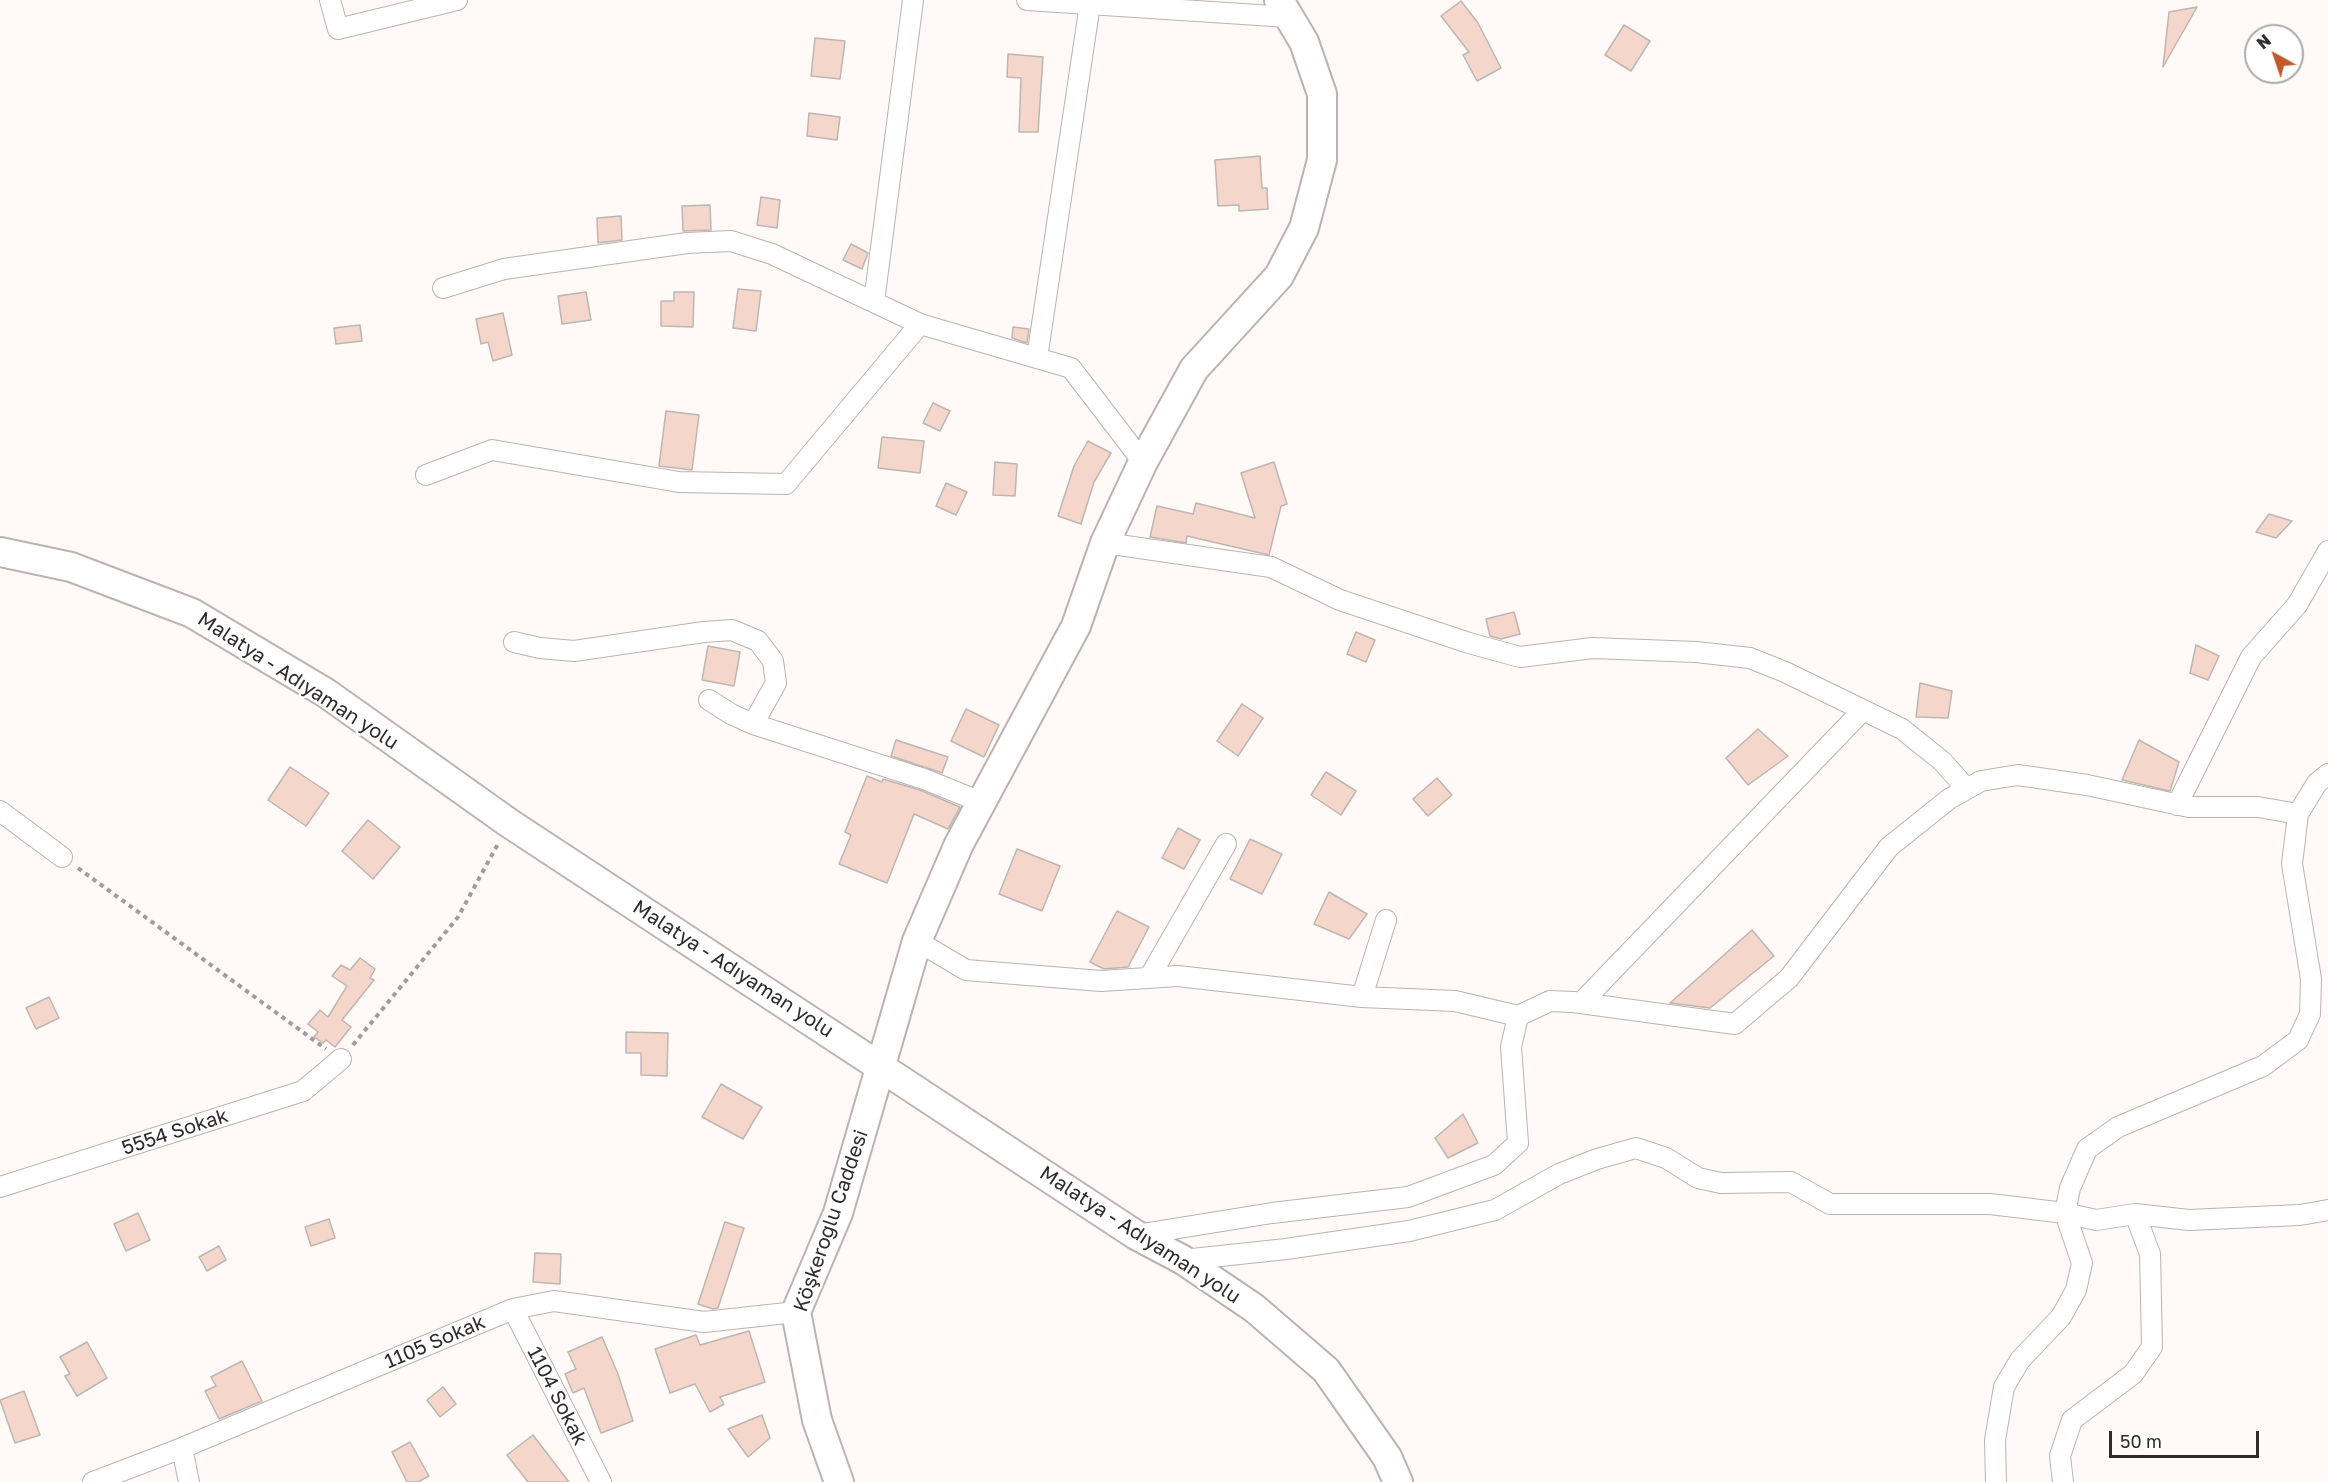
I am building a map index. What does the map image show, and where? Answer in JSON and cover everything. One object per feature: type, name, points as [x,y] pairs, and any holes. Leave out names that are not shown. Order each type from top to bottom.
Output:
[{"type":"main road","name":"Köşkeroğlu Caddesi","points":[[839,1482],[817,1420],[796,1312],[838,1213],[917,941],[959,844],[1076,626],[1105,543],[1143,462],[1194,369],[1278,276],[1304,228],[1322,160],[1322,94],[1304,42],[1284,9]]},
{"type":"main road","name":"Malatya - Adıyaman yolu","points":[[0,552],[71,567],[192,613],[326,693],[510,823],[1136,1235],[1183,1260],[1254,1308],[1326,1370],[1388,1457],[1398,1482]]},
{"type":"street","points":[[330,0],[338,28],[457,0]]},
{"type":"street","points":[[874,302],[913,0]]},
{"type":"street","points":[[1027,0],[1284,9]]},
{"type":"street","points":[[1037,358],[1090,4]]},
{"type":"street","points":[[443,288],[504,269],[687,243],[731,241],[772,254],[920,324],[1071,368],[1143,462]]},
{"type":"street","points":[[426,475],[492,450],[679,482],[786,484],[920,324]]},
{"type":"street","points":[[1105,543],[1271,567],[1340,600],[1469,643],[1520,657],[1593,648],[1696,652],[1750,658],[1785,672],[1902,729],[1942,761],[1967,789]]},
{"type":"street","points":[[2178,805],[2251,657],[2297,605],[2328,551]]},
{"type":"street","points":[[514,642],[540,648],[574,651],[732,630],[758,641],[773,661],[777,683],[753,724]]},
{"type":"street","points":[[709,700],[753,724],[924,779],[981,802]]},
{"type":"street","points":[[1581,1003],[1863,710]]},
{"type":"street","points":[[1996,1482],[1995,1440],[2004,1387],[2020,1360],[2061,1317],[2076,1290],[2082,1263],[2065,1213],[2070,1188],[2087,1149],[2118,1127],[2263,1066],[2298,1040],[2310,1014],[2311,979],[2292,864],[2298,814],[2317,783],[2328,774]]},
{"type":"street","points":[[917,941],[966,970],[1101,981],[1178,976],[1362,997],[1455,1001],[1518,1016],[1550,1000],[1735,1024],[1789,978],[1889,847],[1949,799],[1981,781],[2018,775],[2087,785],[2189,807],[2258,807],[2298,814]]},
{"type":"street","points":[[0,811],[62,857]]},
{"type":"street","points":[[1149,978],[1226,844]]},
{"type":"street","points":[[1362,997],[1386,920]]},
{"type":"street","points":[[1136,1235],[1272,1213],[1408,1197],[1494,1165],[1518,1143],[1511,1047],[1518,1016]]},
{"type":"street","name":"5554 Sokak","points":[[0,1187],[303,1091],[341,1059]]},
{"type":"street","points":[[1183,1260],[1286,1249],[1409,1231],[1495,1210],[1559,1174],[1597,1159],[1636,1148],[1666,1158],[1698,1178],[1722,1183],[1791,1182],[1830,1204],[1990,1204],[2065,1213],[2096,1220],[2135,1214],[2189,1220],[2300,1215],[2328,1210]]},
{"type":"street","points":[[2063,1482],[2060,1456],[2072,1420],[2133,1374],[2152,1347],[2150,1254],[2135,1214]]},
{"type":"street","name":"1105 Sokak","points":[[93,1482],[182,1448],[513,1309],[554,1301],[704,1322],[796,1312]]},
{"type":"street","name":"1104 Sokak","points":[[513,1309],[601,1482]]},
{"type":"street","points":[[182,1448],[189,1482]]},
{"type":"path","points":[[62,857],[341,1059],[458,917],[510,823]]},
{"type":"building","points":[[1461,1],[1478,23],[1501,68],[1477,81],[1463,55],[1469,52],[1441,16]]},
{"type":"building","points":[[2197,7],[2163,67],[2169,12]]},
{"type":"building","points":[[1624,25],[1650,41],[1631,71],[1605,55]]},
{"type":"building","points":[[815,38],[845,41],[840,79],[811,76]]},
{"type":"building","points":[[1008,54],[1043,57],[1038,132],[1019,132],[1021,78],[1007,77]]},
{"type":"building","points":[[809,113],[840,117],[837,140],[807,136]]},
{"type":"building","points":[[1260,156],[1262,188],[1267,188],[1268,209],[1239,211],[1239,205],[1218,206],[1215,160]]},
{"type":"building","points":[[761,197],[780,200],[777,228],[757,225]]},
{"type":"building","points":[[710,205],[711,230],[683,231],[682,206]]},
{"type":"building","points":[[621,216],[622,240],[598,243],[597,218]]},
{"type":"building","points":[[851,244],[868,253],[862,269],[843,260]]},
{"type":"building","points":[[738,289],[761,291],[756,331],[733,328]]},
{"type":"building","points":[[586,292],[591,320],[562,324],[558,296]]},
{"type":"building","points":[[674,292],[694,292],[693,327],[661,326],[661,301],[674,301]]},
{"type":"building","points":[[503,313],[512,355],[493,361],[488,342],[481,344],[476,319]]},
{"type":"building","points":[[360,325],[362,341],[336,344],[334,328]]},
{"type":"building","points":[[1013,327],[1029,329],[1027,343],[1012,338]]},
{"type":"building","points":[[933,403],[950,411],[940,431],[923,423]]},
{"type":"building","points":[[666,411],[699,415],[692,470],[659,466]]},
{"type":"building","points":[[882,437],[924,441],[920,473],[878,468]]},
{"type":"building","points":[[1088,441],[1111,453],[1094,482],[1081,524],[1058,516],[1074,466]]},
{"type":"building","points":[[995,462],[1017,464],[1015,496],[993,495]]},
{"type":"building","points":[[1274,462],[1287,504],[1281,506],[1269,555],[1187,536],[1186,543],[1150,537],[1157,506],[1193,514],[1196,503],[1255,518],[1241,473]]},
{"type":"building","points":[[946,483],[967,492],[956,515],[936,506]]},
{"type":"building","points":[[2269,514],[2292,521],[2276,538],[2256,532]]},
{"type":"building","points":[[1514,612],[1520,634],[1501,639],[1490,636],[1486,619]]},
{"type":"building","points":[[1356,632],[1375,640],[1366,662],[1347,654]]},
{"type":"building","points":[[2196,645],[2219,656],[2208,680],[2190,673]]},
{"type":"building","points":[[708,646],[740,652],[734,686],[702,680]]},
{"type":"building","points":[[1920,683],[1952,691],[1948,718],[1916,717]]},
{"type":"building","points":[[1242,704],[1263,718],[1238,756],[1217,741]]},
{"type":"building","points":[[966,709],[999,725],[984,757],[951,741]]},
{"type":"building","points":[[1758,729],[1788,756],[1748,785],[1726,758]]},
{"type":"building","points":[[896,740],[948,757],[942,773],[891,756]]},
{"type":"building","points":[[2139,740],[2179,762],[2170,791],[2122,780]]},
{"type":"building","points":[[290,767],[329,793],[306,826],[268,800]]},
{"type":"building","points":[[1326,772],[1356,791],[1341,815],[1311,795]]},
{"type":"building","points":[[867,776],[882,782],[883,779],[920,790],[960,807],[948,829],[914,814],[887,883],[839,864],[851,835],[845,832]]},
{"type":"building","points":[[1437,778],[1452,795],[1428,816],[1413,799]]},
{"type":"building","points":[[368,820],[400,847],[373,879],[342,851]]},
{"type":"building","points":[[1178,828],[1200,840],[1184,869],[1162,858]]},
{"type":"building","points":[[1250,839],[1282,854],[1262,894],[1230,879]]},
{"type":"building","points":[[1017,849],[1060,866],[1042,911],[999,894]]},
{"type":"building","points":[[1329,892],[1367,914],[1349,939],[1314,924]]},
{"type":"building","points":[[1117,911],[1149,927],[1128,967],[1104,969],[1090,962]]},
{"type":"building","points":[[1752,930],[1774,956],[1710,1008],[1670,1003]]},
{"type":"building","points":[[360,958],[375,969],[370,978],[374,980],[342,1020],[351,1027],[335,1047],[326,1040],[323,1043],[314,1037],[318,1032],[308,1024],[320,1010],[328,1017],[347,986],[332,976],[341,965],[350,970]]},
{"type":"building","points":[[49,997],[59,1018],[36,1029],[26,1008]]},
{"type":"building","points":[[626,1032],[668,1033],[667,1076],[641,1075],[641,1053],[626,1053]]},
{"type":"building","points":[[721,1084],[762,1107],[743,1139],[702,1117]]},
{"type":"building","points":[[1463,1114],[1478,1143],[1448,1158],[1435,1138]]},
{"type":"building","points":[[138,1213],[150,1240],[126,1251],[114,1224]]},
{"type":"building","points":[[329,1219],[335,1238],[311,1246],[305,1227]]},
{"type":"building","points":[[725,1222],[744,1228],[718,1308],[713,1309],[698,1304]]},
{"type":"building","points":[[219,1246],[226,1260],[207,1271],[199,1257]]},
{"type":"building","points":[[535,1253],[561,1254],[560,1284],[533,1282]]},
{"type":"building","points":[[749,1331],[765,1382],[720,1397],[724,1404],[710,1412],[695,1384],[670,1393],[655,1349],[696,1335],[700,1345]]},
{"type":"building","points":[[602,1337],[618,1374],[633,1421],[601,1433],[584,1388],[573,1393],[565,1374],[576,1369],[568,1352]]},
{"type":"building","points":[[87,1342],[107,1378],[77,1396],[65,1376],[70,1374],[60,1357]]},
{"type":"building","points":[[242,1361],[262,1401],[219,1419],[205,1391],[216,1386],[211,1377]]},
{"type":"building","points":[[443,1387],[456,1404],[440,1417],[427,1400]]},
{"type":"building","points":[[24,1391],[40,1435],[15,1443],[0,1400]]},
{"type":"building","points":[[762,1415],[770,1438],[748,1457],[728,1429]]},
{"type":"building","points":[[533,1435],[569,1482],[528,1482],[507,1455]]},
{"type":"building","points":[[410,1442],[429,1476],[418,1482],[407,1482],[392,1452]]}]
